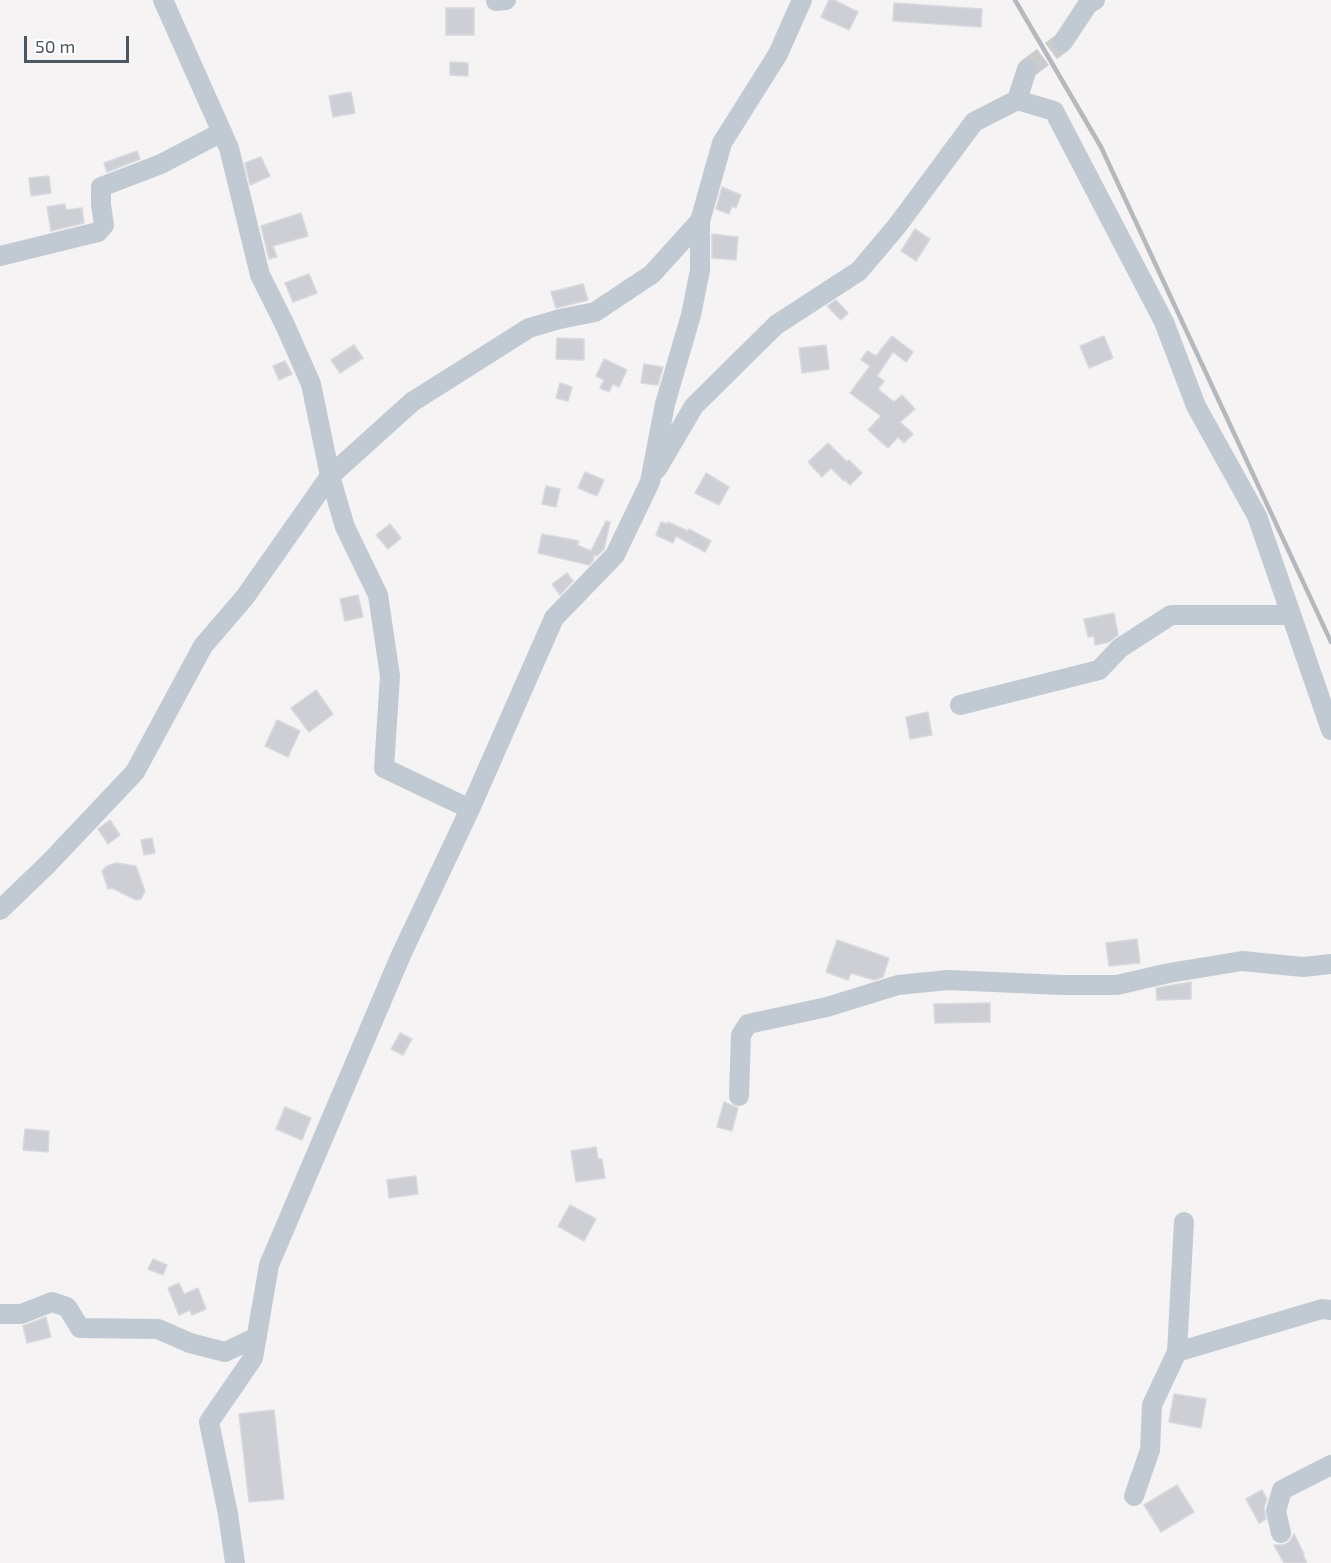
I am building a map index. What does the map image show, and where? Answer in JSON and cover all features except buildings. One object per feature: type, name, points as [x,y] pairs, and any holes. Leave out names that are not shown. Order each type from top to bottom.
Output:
[{"type":"street","points":[[163,0],[229,148],[260,275],[311,384],[330,476],[345,527],[378,595],[390,676],[384,768],[470,809]]},
{"type":"street","points":[[496,0],[506,0]]},
{"type":"street","points":[[650,482],[665,404],[694,304],[700,270],[700,221],[722,142],[778,54],[802,0]]},
{"type":"street","points":[[1063,42],[1088,4],[1095,0]]},
{"type":"street","points":[[1017,100],[1027,69]]},
{"type":"street","points":[[235,1563],[228,1514],[208,1422],[253,1358],[269,1266],[401,955],[470,809],[554,618],[615,555],[650,482],[694,406],[776,325],[859,271],[897,226],[974,122],[1017,100],[1054,111],[1164,322],[1196,406],[1257,516],[1331,730]]},
{"type":"street","points":[[0,256],[98,232],[104,225],[101,187],[161,164],[222,132]]},
{"type":"street","points":[[0,910],[48,864],[135,772],[203,646],[245,597],[330,476],[412,402],[431,389],[529,328],[595,312],[652,274],[700,221]]},
{"type":"street","points":[[960,705],[1099,670],[1120,648],[1171,615],[1291,615]]},
{"type":"street","points":[[739,1096],[741,1035],[747,1024],[827,1007],[898,985],[948,980],[1117,985],[1168,973],[1242,961],[1303,967],[1331,964]]},
{"type":"street","points":[[1134,1496],[1150,1450],[1152,1405],[1177,1352],[1184,1221]]},
{"type":"street","points":[[0,1314],[21,1314],[52,1302],[67,1307],[80,1328],[158,1329],[190,1343],[225,1352],[257,1337]]},
{"type":"street","points":[[1177,1352],[1322,1309],[1331,1310]]},
{"type":"street","points":[[1281,1533],[1276,1510],[1282,1490],[1331,1465]]},
{"type":"tunnel","points":[[1027,69],[1063,42]]},
{"type":"railway","points":[[1015,0],[1101,147],[1331,642]]}]
